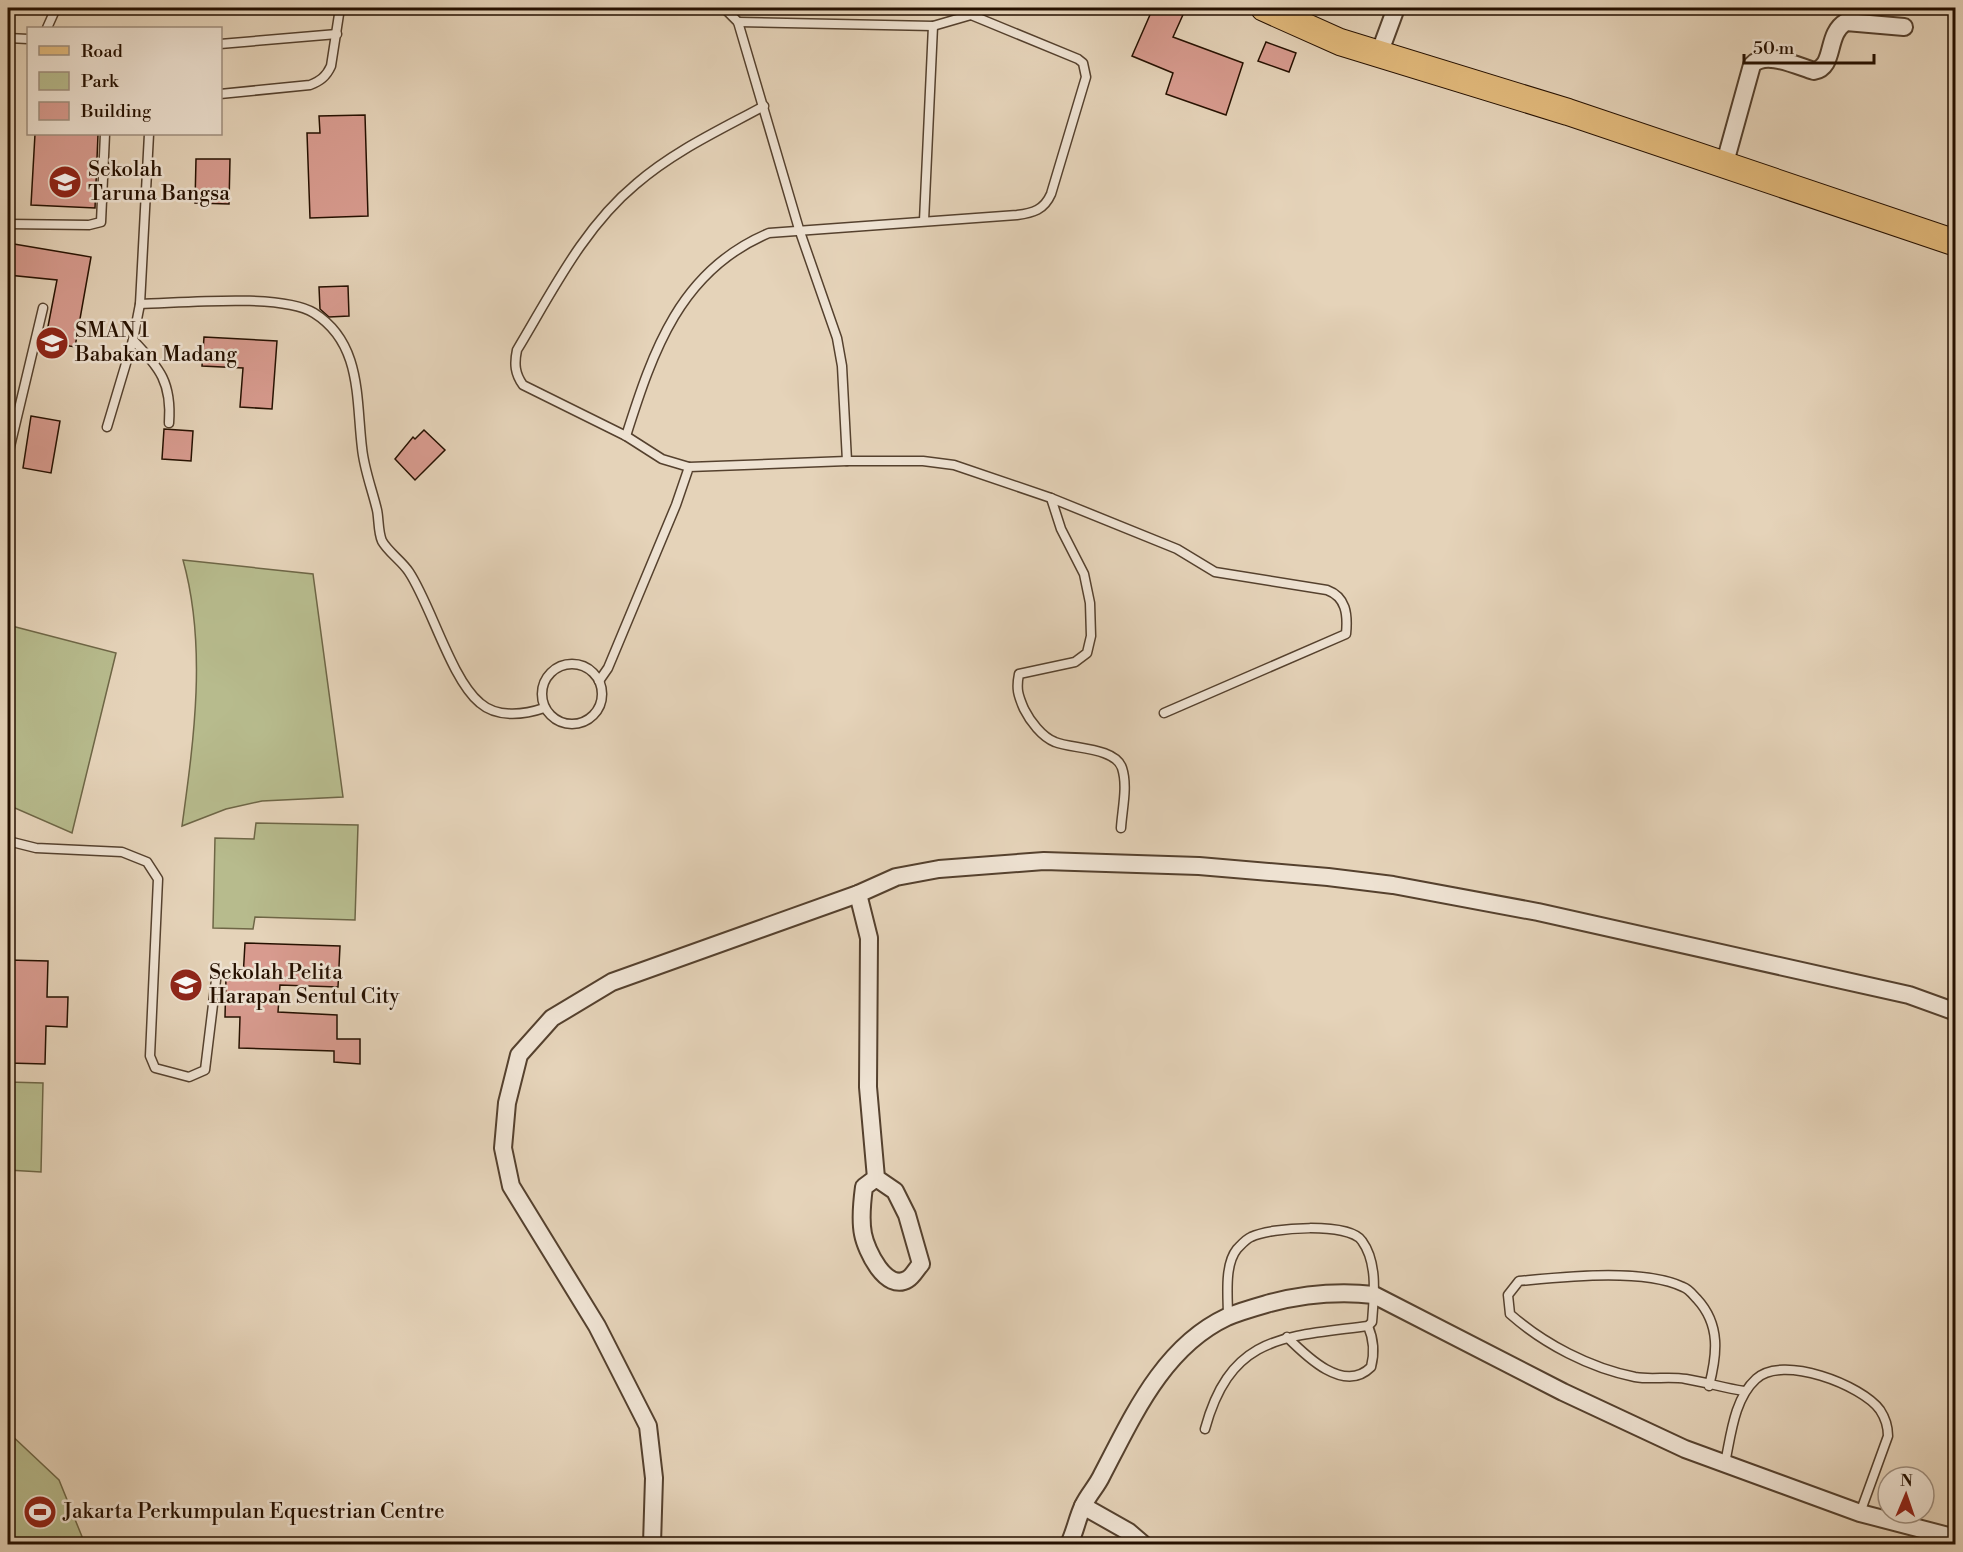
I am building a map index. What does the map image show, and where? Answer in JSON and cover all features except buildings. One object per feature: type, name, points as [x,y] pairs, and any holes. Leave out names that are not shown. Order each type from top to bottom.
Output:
[{"type":"main road","points":[[1264,8],[1340,42],[1568,112],[1724,166],[1827,197],[1956,243]]},
{"type":"street","points":[[1379,54],[1396,8]]},
{"type":"street","points":[[1724,166],[1752,65],[1756,60],[1767,58],[1814,71],[1820,70],[1826,64],[1834,31],[1846,22],[1904,27]]},
{"type":"street","points":[[652,1545],[654,1478],[648,1426],[597,1326],[511,1186],[503,1148],[507,1103],[519,1055],[552,1018],[612,982],[858,894],[896,877],[939,870],[1044,861],[1199,866],[1393,885],[1538,912],[1909,995],[1956,1012]]},
{"type":"street","points":[[858,894],[869,938],[871,961],[867,1011],[868,1087],[876,1178]]},
{"type":"street","points":[[876,1178],[895,1191],[907,1215],[921,1264],[908,1279],[898,1281],[886,1276],[871,1257],[863,1234],[861,1211],[864,1187],[876,1178]]},
{"type":"street","points":[[1069,1545],[1083,1506],[1102,1476],[1120,1435],[1156,1379],[1175,1355],[1210,1326],[1228,1317],[1287,1299],[1344,1292],[1374,1295],[1638,1429],[1860,1513],[1956,1538]]},
{"type":"street","points":[[1083,1506],[1129,1532],[1143,1545]]},
{"type":"lane","points":[[48,27],[57,8]]},
{"type":"lane","points":[[222,94],[310,86],[319,82],[327,75],[331,66],[340,8]]},
{"type":"lane","points":[[724,8],[738,22],[799,229],[840,351],[847,461]]},
{"type":"lane","points":[[626,436],[657,345],[687,296],[705,274],[747,242],[769,233],[1031,213],[1046,204],[1086,77],[1083,63],[1078,59],[978,16],[965,15],[933,26],[738,22]]},
{"type":"lane","points":[[924,221],[933,26]]},
{"type":"lane","points":[[222,44],[337,34]]},
{"type":"lane","points":[[8,38],[27,39]]},
{"type":"lane","points":[[764,106],[681,151],[635,184],[616,202],[580,244],[516,350],[514,367],[523,385],[626,436],[662,459],[689,467],[913,460],[954,465],[1051,498],[1177,549],[1215,572],[1326,590],[1336,593],[1345,605],[1346,634],[1164,713]]},
{"type":"lane","points":[[8,224],[89,225],[101,222],[105,135]]},
{"type":"lane","points":[[107,427],[133,340],[140,304],[149,135]]},
{"type":"lane","points":[[140,304],[288,303],[314,313],[338,333],[351,358],[362,451],[382,540],[409,572],[461,677],[479,702],[495,711],[511,714],[528,714],[544,708]]},
{"type":"lane","points":[[8,455],[43,308]]},
{"type":"lane","points":[[133,340],[165,378],[171,403],[169,423]]},
{"type":"lane","points":[[599,681],[608,668],[676,505],[689,467]]},
{"type":"lane","points":[[1051,498],[1061,529],[1084,574],[1090,603],[1091,636],[1087,653],[1075,662],[1019,674],[1016,690],[1030,721],[1054,742],[1101,752],[1116,760],[1122,767],[1121,828]]},
{"type":"lane","points":[[571,664],[588,668],[599,681],[602,689],[600,706],[596,714],[582,723],[573,725],[556,721],[544,708],[541,691],[543,683],[554,669],[562,665],[571,664]]},
{"type":"lane","points":[[8,841],[36,848],[122,852],[147,862],[159,879],[150,1056],[155,1068],[189,1077],[205,1070],[216,980]]},
{"type":"lane","points":[[1206,1429],[1216,1396],[1225,1379],[1254,1350],[1287,1337],[1368,1326],[1372,1322],[1374,1295],[1372,1262],[1362,1239],[1349,1231],[1307,1228],[1268,1232],[1250,1237],[1236,1250],[1229,1277],[1228,1317]]},
{"type":"lane","points":[[1709,1386],[1716,1356],[1712,1324],[1701,1304],[1686,1288],[1661,1280],[1558,1277],[1519,1281],[1509,1295],[1510,1314],[1532,1333],[1569,1353],[1636,1377],[1687,1379],[1709,1386],[1744,1391]]},
{"type":"lane","points":[[1287,1337],[1313,1362],[1341,1375],[1359,1376],[1371,1367],[1373,1359],[1374,1343],[1368,1326]]},
{"type":"lane","points":[[1725,1463],[1733,1425],[1744,1391],[1758,1376],[1770,1371],[1785,1369],[1814,1374],[1866,1397],[1880,1409],[1887,1423],[1888,1436],[1860,1513]]},
{"type":"green space","points":[[183,560],[313,574],[343,797],[262,801],[226,809],[182,826],[191,760],[196,693],[195,626]]},
{"type":"green space","points":[[8,625],[116,653],[72,833],[8,805]]},
{"type":"green space","points":[[256,823],[358,825],[355,920],[255,917],[253,929],[213,928],[215,838],[254,839]]},
{"type":"green space","points":[[8,1082],[43,1083],[41,1172],[8,1170]]},
{"type":"green space","name":"Jakarta Perkumpulan Equestrian Centre","points":[[8,1432],[59,1480],[85,1544],[8,1544]]},
{"type":"place","name":"Sekolah Taruna Bangsa","points":[[65,182]]},
{"type":"place","name":"SMAN 1 Babakan Madang","points":[[52,343]]},
{"type":"place","name":"Sekolah Pelita Harapan Sentul City","points":[[186,985]]},
{"type":"place","name":"Jakarta Perkumpulan Equestrian Centre","points":[[40,1512]]}]
